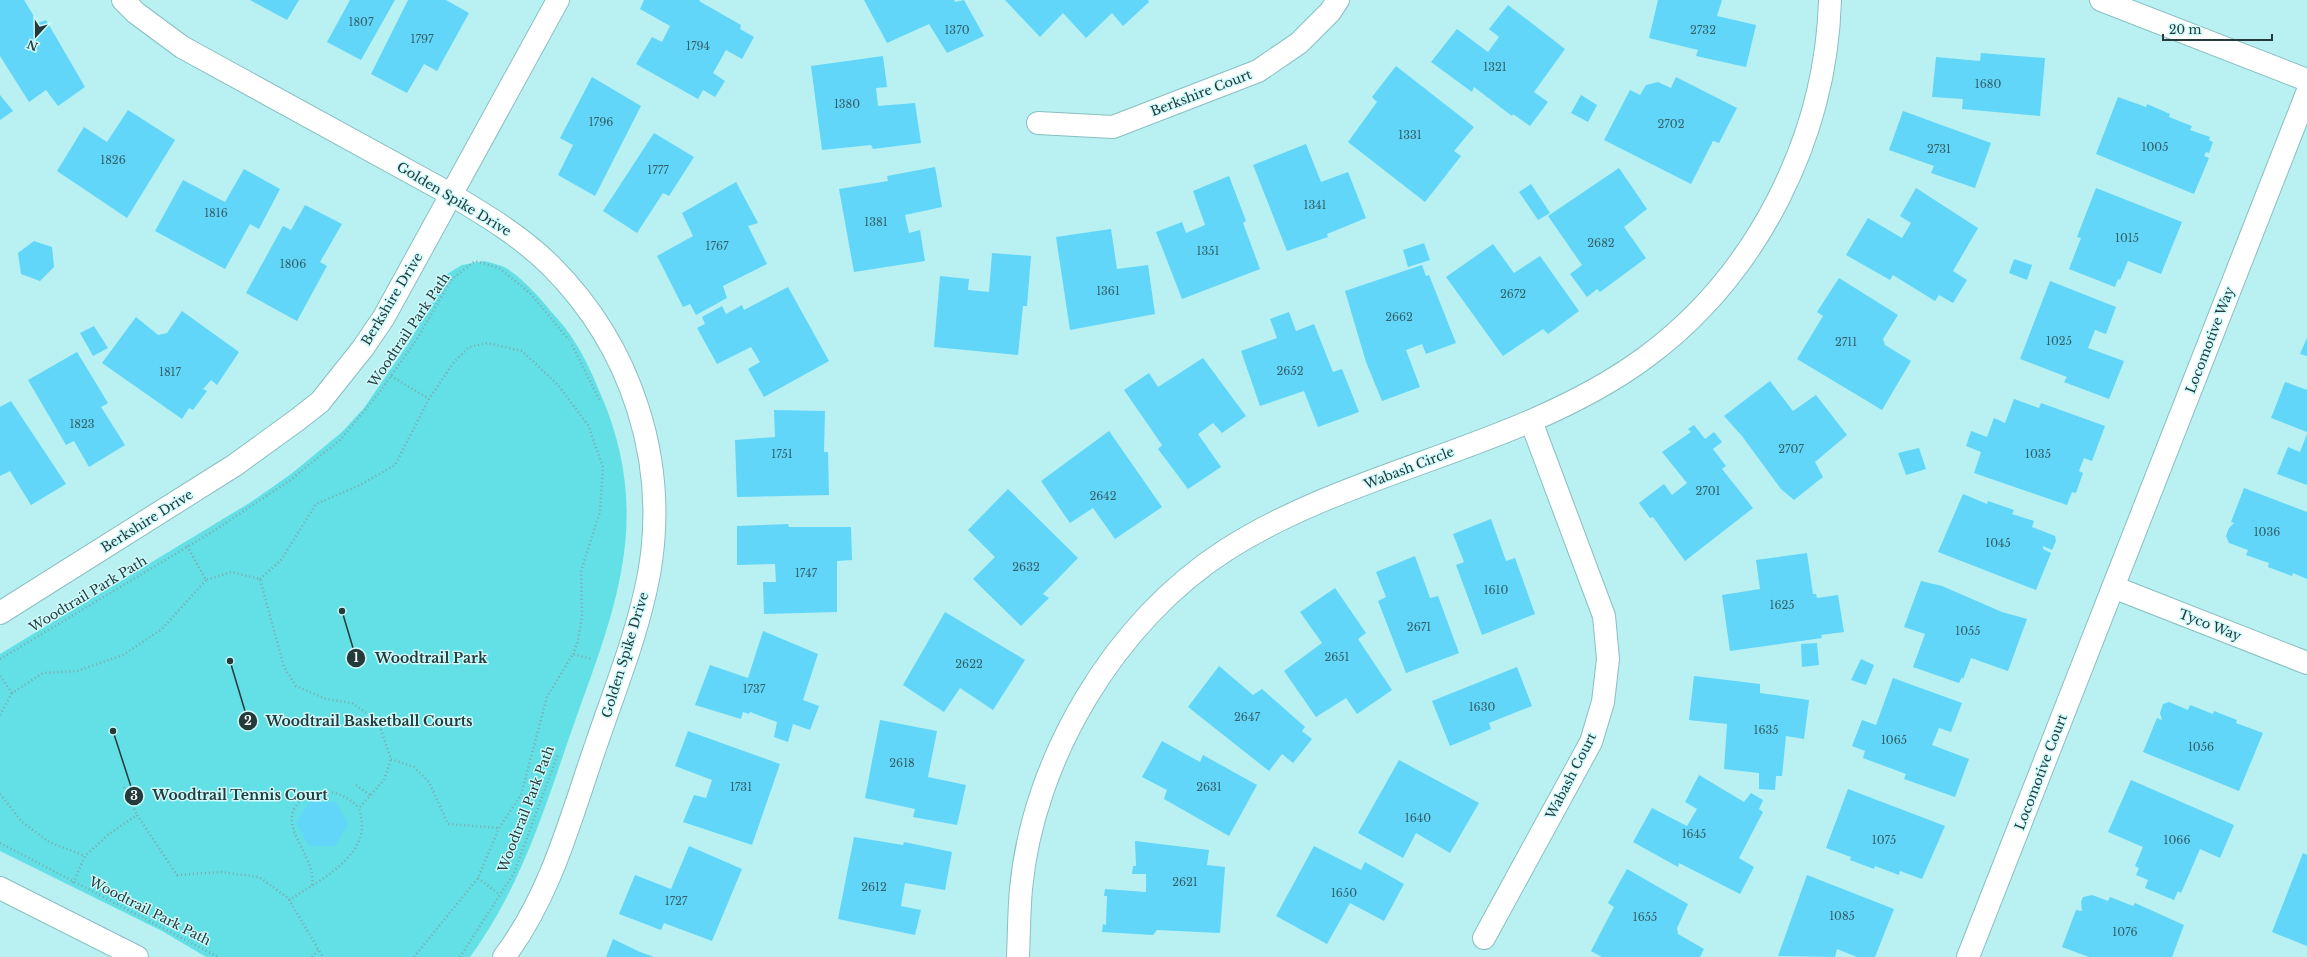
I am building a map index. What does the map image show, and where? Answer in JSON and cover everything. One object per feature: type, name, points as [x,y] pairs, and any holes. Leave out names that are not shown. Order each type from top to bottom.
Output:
[{"type":"street","name":"Golden Spike Drive","points":[[123,0],[136,13],[182,48],[452,195],[485,214],[530,247],[551,266],[587,308],[616,356],[637,403],[650,455],[654,484],[653,543],[649,573],[633,637],[548,882],[504,957]]},
{"type":"street","name":"Berkshire Drive","points":[[0,613],[235,465],[320,402],[363,348],[384,317],[558,0]]},
{"type":"street","name":"Berkshire Court","points":[[1038,123],[1113,127],[1258,71],[1299,43],[1330,12],[1338,0]]},
{"type":"street","name":"Wabash Circle","points":[[1018,957],[1021,887],[1034,818],[1054,758],[1085,697],[1123,644],[1168,597],[1224,551],[1283,517],[1531,421],[1590,394],[1646,357],[1694,315],[1736,268],[1772,211],[1799,154],[1819,89],[1829,23],[1830,0]]},
{"type":"street","points":[[2101,0],[2307,80]]},
{"type":"street","name":"Locomotive Way","points":[[2113,587],[2307,93]]},
{"type":"street","name":"Wabash Court","points":[[1484,938],[1590,742],[1603,702],[1608,659],[1604,616],[1531,421]]},
{"type":"street","name":"Tyco Way","points":[[2113,587],[2307,663]]},
{"type":"street","name":"Locomotive Court","points":[[1968,957],[2113,587]]},
{"type":"street","points":[[0,888],[137,957]]},
{"type":"path","name":"Woodtrail Park Path","points":[[0,659],[187,546],[289,481],[340,440],[391,376],[417,339],[452,279],[475,261],[499,268],[530,293],[571,343],[602,406]]},
{"type":"path","name":"Woodtrail Park Path","points":[[260,579],[281,560],[316,504],[360,485],[395,464],[429,399],[454,362],[469,347],[487,343],[522,351],[558,385],[588,425],[603,467],[600,512],[581,571],[582,616],[578,641],[573,654],[547,697],[521,795],[501,828],[498,828],[478,878],[414,957]]},
{"type":"path","points":[[391,376],[429,399]]},
{"type":"path","points":[[187,546],[206,580]]},
{"type":"path","points":[[0,715],[12,693],[43,673],[77,671],[123,655],[162,629],[206,580],[231,572],[260,579],[284,668],[296,686],[326,698],[352,703],[378,721],[391,759],[384,780],[358,808]]},
{"type":"path","points":[[589,666],[594,652]]},
{"type":"path","points":[[573,654],[592,659]]},
{"type":"path","points":[[0,676],[12,693]]},
{"type":"path","name":"Woodtrail Park Path","points":[[460,957],[514,874],[561,747]]},
{"type":"path","name":"Woodtrail Park Path","points":[[391,759],[414,767],[429,782],[448,824],[501,828]]},
{"type":"path","points":[[356,785],[370,795]]},
{"type":"path","points":[[124,786],[136,815],[177,875],[221,872],[259,877],[289,900],[323,957]]},
{"type":"path","points":[[289,900],[312,886],[336,871],[355,848],[362,827],[358,808],[351,800],[339,794],[327,792],[312,794],[298,803],[291,816],[292,830],[310,863],[312,886]]},
{"type":"path","points":[[0,794],[22,822],[50,842],[85,856]]},
{"type":"path","name":"Woodtrail Park Path","points":[[73,883],[85,856],[109,834],[136,815]]},
{"type":"path","name":"Woodtrail Park Path","points":[[0,843],[73,883],[128,909],[218,957]]},
{"type":"path","points":[[478,878],[500,895]]},
{"type":"path","points":[[312,957],[318,950]]},
{"type":"shaded area","points":[[484,261],[506,268],[528,286],[563,326],[582,354],[601,395],[617,442],[625,487],[626,530],[621,572],[611,613],[548,800],[515,881],[502,907],[470,957],[206,957],[162,931],[0,851],[0,654],[251,502],[291,474],[342,432],[364,408],[410,341],[447,274],[462,265]]},
{"type":"building","points":[[0,0],[24,0],[38,23],[46,20],[85,87],[58,106],[46,90],[29,102],[0,56]]},
{"type":"building","points":[[250,0],[299,0],[287,20]]},
{"type":"building","points":[[350,0],[395,0],[361,60],[327,42]]},
{"type":"building","points":[[408,0],[446,0],[469,13],[437,71],[424,64],[407,93],[371,74]]},
{"type":"building","points":[[644,0],[700,0],[699,1],[741,25],[740,29],[754,37],[742,59],[726,50],[713,73],[725,81],[715,97],[703,90],[698,99],[636,64],[652,37],[662,42],[670,26],[640,9]]},
{"type":"building","points":[[864,0],[954,0],[955,2],[964,0],[984,36],[947,53],[929,24],[887,43]]},
{"type":"building","points":[[1005,0],[1148,0],[1149,2],[1123,26],[1112,13],[1086,38],[1063,13],[1040,37]]},
{"type":"building","points":[[1658,0],[1722,0],[1717,16],[1756,25],[1746,67],[1696,56],[1698,50],[1649,38]]},
{"type":"building","points":[[1508,5],[1565,49],[1534,92],[1548,102],[1530,126],[1513,114],[1512,116],[1474,87],[1472,92],[1431,62],[1457,29],[1488,52],[1499,37],[1489,29]]},
{"type":"building","points":[[1981,53],[2045,58],[2040,116],[1962,109],[1963,99],[1932,97],[1936,57],[1980,61]]},
{"type":"building","points":[[883,56],[887,87],[876,88],[878,106],[915,103],[921,143],[873,149],[871,145],[822,150],[811,66]]},
{"type":"building","points":[[1396,66],[1474,127],[1454,151],[1461,156],[1425,202],[1348,142],[1377,102],[1372,97]]},
{"type":"building","points":[[592,77],[641,106],[595,196],[558,175],[573,145],[560,138]]},
{"type":"building","points":[[1676,77],[1737,108],[1719,143],[1713,141],[1691,184],[1604,140],[1630,90],[1640,95],[1646,85],[1658,82],[1671,88]]},
{"type":"building","points":[[0,95],[13,111],[0,120]]},
{"type":"building","points":[[1581,95],[1597,105],[1588,122],[1571,113]]},
{"type":"building","points":[[2118,97],[2146,107],[2147,104],[2170,114],[2169,117],[2192,126],[2190,130],[2210,137],[2209,140],[2213,142],[2209,153],[2206,152],[2204,156],[2209,158],[2194,194],[2096,154]]},
{"type":"building","points":[[128,110],[175,140],[127,218],[57,171],[84,127],[107,142]]},
{"type":"building","points":[[1903,111],[1991,143],[1975,188],[1931,173],[1934,166],[1889,150]]},
{"type":"building","points":[[654,133],[694,157],[669,196],[663,193],[637,233],[603,211]]},
{"type":"building","points":[[1306,144],[1321,182],[1348,172],[1366,218],[1327,234],[1328,237],[1287,251],[1253,165]]},
{"type":"building","points":[[935,167],[942,207],[905,215],[909,233],[920,230],[925,261],[854,272],[839,189],[888,181],[887,176]]},
{"type":"building","points":[[1619,168],[1647,209],[1624,227],[1646,258],[1600,292],[1597,289],[1587,297],[1570,274],[1582,265],[1548,216]]},
{"type":"building","points":[[244,169],[280,189],[259,229],[250,224],[225,269],[155,231],[183,180],[225,202]]},
{"type":"building","points":[[1229,176],[1246,221],[1243,223],[1260,269],[1182,299],[1156,232],[1182,222],[1186,233],[1205,225],[1193,191]]},
{"type":"building","points":[[736,182],[758,223],[748,226],[767,264],[723,286],[727,298],[696,315],[690,304],[683,307],[657,256],[693,236],[682,213]]},
{"type":"building","points":[[1531,184],[1550,213],[1538,220],[1519,192]]},
{"type":"building","points":[[1916,188],[1978,228],[1953,271],[1967,280],[1953,303],[1939,295],[1935,301],[1893,275],[1890,280],[1846,255],[1868,218],[1902,238],[1911,223],[1900,216]]},
{"type":"building","points":[[2096,188],[2182,222],[2161,274],[2128,261],[2120,280],[2118,279],[2115,287],[2069,269],[2081,238],[2077,237]]},
{"type":"building","points":[[305,205],[342,224],[320,262],[327,266],[297,321],[246,293],[283,226],[291,230]]},
{"type":"building","points":[[1111,229],[1117,269],[1148,265],[1155,314],[1070,330],[1056,237]]},
{"type":"building","points":[[34,241],[52,247],[54,267],[40,281],[21,274],[18,253]]},
{"type":"building","points":[[1424,243],[1430,260],[1408,267],[1403,250]]},
{"type":"building","points":[[1493,244],[1514,273],[1540,256],[1579,311],[1548,334],[1543,329],[1503,356],[1446,277]]},
{"type":"building","points":[[992,253],[1031,256],[1027,306],[1023,306],[1018,355],[934,347],[940,276],[969,279],[968,290],[989,292]]},
{"type":"building","points":[[2014,259],[2032,265],[2027,280],[2009,273]]},
{"type":"building","points":[[1422,265],[1426,276],[1429,275],[1456,343],[1426,354],[1422,344],[1406,350],[1420,387],[1382,401],[1366,362],[1345,291]]},
{"type":"building","points":[[1839,278],[1898,315],[1883,339],[1885,345],[1911,361],[1882,410],[1797,359],[1823,316],[1817,312]]},
{"type":"building","points":[[2050,281],[2116,307],[2106,334],[2095,330],[2088,348],[2124,361],[2109,399],[2064,382],[2067,377],[2020,359]]},
{"type":"building","points":[[788,287],[829,361],[764,397],[748,369],[760,362],[751,347],[717,364],[697,328],[705,324],[702,317],[722,306],[726,314],[742,305],[744,310]]},
{"type":"building","points":[[182,311],[239,352],[217,385],[211,380],[203,389],[207,391],[193,410],[189,408],[182,419],[102,363],[136,317],[158,335],[167,333]]},
{"type":"building","points":[[1289,312],[1296,331],[1314,324],[1333,372],[1342,369],[1359,412],[1318,427],[1304,391],[1260,406],[1241,351],[1277,338],[1270,319]]},
{"type":"building","points":[[94,326],[108,348],[93,356],[80,333]]},
{"type":"building","points":[[2307,338],[2307,356],[2300,354]]},
{"type":"building","points":[[77,352],[108,403],[101,407],[125,445],[89,467],[74,441],[66,445],[28,380]]},
{"type":"building","points":[[1203,358],[1246,416],[1222,433],[1213,423],[1198,434],[1221,467],[1188,489],[1158,449],[1162,445],[1124,390],[1149,373],[1158,387]]},
{"type":"building","points":[[1770,381],[1793,411],[1816,395],[1847,435],[1815,462],[1823,477],[1794,500],[1781,489],[1742,436],[1724,416]]},
{"type":"building","points":[[2285,382],[2307,390],[2307,432],[2271,418]]},
{"type":"building","points":[[2014,399],[2039,408],[2041,403],[2105,426],[2092,461],[2084,458],[2079,471],[2083,473],[2076,493],[2072,492],[2067,505],[1974,473],[1981,452],[1966,446],[1971,431],[1987,437],[1994,418],[2005,423]]},
{"type":"building","points":[[11,401],[66,484],[31,505],[10,471],[0,476],[0,407]]},
{"type":"building","points":[[774,410],[825,411],[824,452],[828,452],[829,495],[737,497],[735,440],[775,437]]},
{"type":"building","points":[[1694,425],[1705,439],[1714,432],[1722,442],[1713,449],[1726,466],[1722,469],[1753,508],[1685,561],[1653,517],[1650,518],[1639,503],[1664,484],[1672,495],[1687,483],[1662,452],[1691,432],[1688,429]]},
{"type":"building","points":[[1109,431],[1162,507],[1115,539],[1093,508],[1070,523],[1041,481]]},
{"type":"building","points":[[2307,434],[2307,485],[2277,474],[2288,447],[2300,452]]},
{"type":"building","points":[[1919,448],[1926,469],[1906,475],[1898,453]]},
{"type":"building","points":[[2244,488],[2307,512],[2307,579],[2293,573],[2292,576],[2268,567],[2269,563],[2246,555],[2248,550],[2229,543],[2226,536],[2229,528],[2234,523],[2231,522]]},
{"type":"building","points":[[1008,489],[1078,558],[1043,594],[1049,598],[1021,626],[973,579],[995,557],[968,530]]},
{"type":"building","points":[[1963,494],[1987,504],[1988,501],[2014,510],[2012,514],[2034,521],[2032,527],[2055,536],[2056,541],[2052,550],[2043,546],[2043,549],[2051,553],[2036,590],[1938,552]]},
{"type":"building","points":[[1491,519],[1506,561],[1515,558],[1535,614],[1482,635],[1456,565],[1464,562],[1453,534]]},
{"type":"building","points":[[788,524],[789,527],[851,527],[852,560],[837,561],[837,612],[764,614],[763,582],[776,582],[775,564],[737,565],[737,526]]},
{"type":"building","points":[[1807,553],[1813,594],[1816,594],[1817,598],[1838,595],[1844,632],[1821,635],[1822,638],[1730,651],[1722,595],[1760,589],[1756,560]]},
{"type":"building","points":[[1415,556],[1430,598],[1438,596],[1459,653],[1406,673],[1378,601],[1386,597],[1376,572]]},
{"type":"building","points":[[1921,581],[1942,586],[2002,612],[2027,619],[2008,671],[1971,658],[1963,679],[1962,677],[1959,683],[1913,667],[1925,634],[1904,627]]},
{"type":"building","points":[[1335,588],[1366,633],[1358,639],[1392,690],[1357,714],[1346,698],[1316,717],[1284,671],[1322,643],[1300,612]]},
{"type":"building","points":[[945,612],[1025,660],[993,710],[960,688],[944,712],[903,685]]},
{"type":"building","points":[[763,631],[818,654],[803,700],[819,706],[810,730],[793,724],[788,742],[774,737],[777,722],[750,712],[749,714],[743,712],[741,719],[695,705],[710,665],[748,678]]},
{"type":"building","points":[[1817,643],[1819,665],[1802,667],[1801,644]]},
{"type":"building","points":[[1861,659],[1874,665],[1866,685],[1851,680]]},
{"type":"building","points":[[1219,666],[1253,695],[1262,689],[1305,727],[1302,731],[1312,739],[1293,763],[1282,754],[1269,771],[1188,707]]},
{"type":"building","points":[[1517,667],[1532,706],[1489,723],[1491,729],[1450,746],[1432,701]]},
{"type":"building","points":[[1694,676],[1760,684],[1760,693],[1809,700],[1804,739],[1786,736],[1782,776],[1776,776],[1775,790],[1759,789],[1759,773],[1724,769],[1727,724],[1689,720]]},
{"type":"building","points":[[1893,678],[1962,703],[1951,732],[1939,728],[1932,745],[1969,759],[1955,797],[1904,779],[1906,774],[1863,758],[1865,751],[1852,746],[1862,720],[1876,725]]},
{"type":"building","points":[[2169,702],[2188,710],[2190,705],[2213,714],[2214,711],[2237,720],[2236,723],[2263,733],[2239,791],[2143,752],[2157,718],[2162,720],[2160,713],[2163,704]]},
{"type":"building","points":[[880,720],[937,731],[928,777],[966,785],[957,825],[913,817],[915,809],[865,798]]},
{"type":"building","points":[[688,731],[780,764],[752,845],[683,822],[694,795],[706,798],[712,780],[675,766]]},
{"type":"building","points":[[1162,741],[1200,762],[1203,755],[1257,785],[1229,836],[1164,799],[1167,790],[1142,777]]},
{"type":"building","points":[[1399,760],[1479,803],[1450,853],[1416,833],[1403,858],[1358,833]]},
{"type":"building","points":[[1699,775],[1744,802],[1751,793],[1763,800],[1759,809],[1763,812],[1739,858],[1754,867],[1740,894],[1679,863],[1678,867],[1633,842],[1652,808],[1687,826],[1697,809],[1685,802]]},
{"type":"building","points":[[2131,780],[2234,825],[2220,858],[2200,849],[2181,893],[2178,891],[2174,900],[2145,888],[2148,880],[2136,875],[2139,868],[2135,866],[2143,847],[2108,832]]},
{"type":"building","points":[[1848,789],[1945,826],[1922,879],[1900,871],[1899,875],[1875,866],[1874,869],[1850,860],[1851,857],[1826,848]]},
{"type":"building","points":[[310,801],[336,802],[348,824],[335,846],[309,846],[296,823]]},
{"type":"building","points":[[854,837],[903,845],[904,842],[952,852],[945,890],[905,883],[901,906],[921,910],[915,935],[838,919]]},
{"type":"building","points":[[1135,841],[1209,850],[1207,865],[1225,867],[1220,933],[1157,930],[1153,935],[1102,932],[1103,924],[1106,925],[1107,896],[1104,896],[1105,889],[1146,892],[1146,874],[1132,874],[1133,866],[1136,866]]},
{"type":"building","points":[[689,846],[742,869],[712,941],[664,923],[661,930],[619,914],[635,875],[671,889]]},
{"type":"building","points":[[1314,846],[1361,870],[1365,862],[1404,884],[1384,921],[1350,903],[1327,944],[1276,916]]},
{"type":"building","points":[[2303,853],[2307,855],[2307,946],[2272,932]]},
{"type":"building","points":[[1627,869],[1688,904],[1677,928],[1678,934],[1704,949],[1700,957],[1602,957],[1591,951],[1614,907],[1608,903]]},
{"type":"building","points":[[1807,875],[1894,909],[1875,957],[1857,957],[1837,949],[1835,957],[1778,956]]},
{"type":"building","points":[[2092,895],[2108,901],[2110,897],[2133,906],[2135,903],[2184,925],[2172,957],[2089,957],[2062,947],[2076,910],[2082,911],[2081,902],[2083,897]]},
{"type":"building","points":[[613,939],[640,952],[654,957],[606,957]]},
{"type":"place","name":"Woodtrail Park","points":[[342,611]]},
{"type":"place","name":"Woodtrail Basketball Courts","points":[[230,661]]},
{"type":"place","name":"Woodtrail Tennis Court","points":[[113,731]]}]
